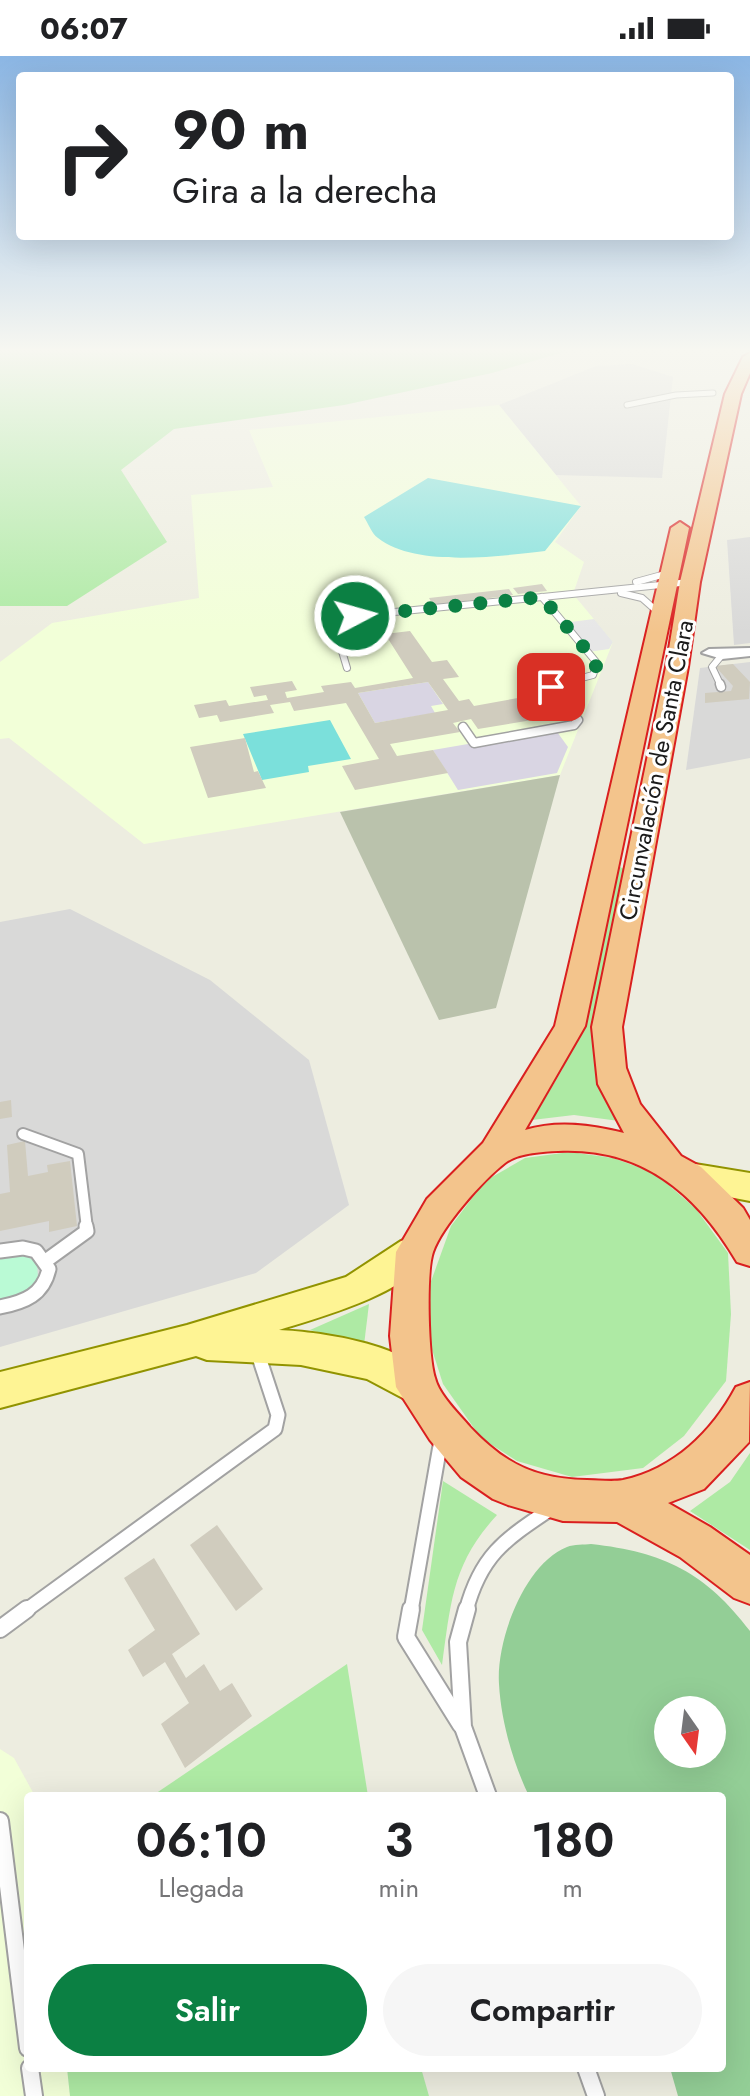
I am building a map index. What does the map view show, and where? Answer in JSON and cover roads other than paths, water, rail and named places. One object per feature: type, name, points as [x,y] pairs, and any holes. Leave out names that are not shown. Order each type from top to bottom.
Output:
[{"type":"highway","name":"Circunvalación de Santa Clara","points":[[495,1152],[570,1026],[671,588],[716,443]]},
{"type":"highway","name":"Circunvalación de Santa Clara","points":[[671,588],[677,667],[607,1027],[608,1066],[627,1116],[730,1218],[750,1251]]},
{"type":"highway","points":[[682,1172],[631,1147],[586,1137],[538,1139],[495,1152],[439,1209],[414,1252],[409,1336],[416,1387],[444,1427],[476,1463],[508,1485],[563,1500],[622,1501],[689,1475],[735,1429],[750,1400]]},
{"type":"highway","points":[[622,1501],[695,1542],[750,1582]]},
{"type":"main road","points":[[682,1172],[750,1187]]},
{"type":"main road","points":[[0,1390],[187,1342],[357,1289],[414,1252]]},
{"type":"main road","points":[[187,1342],[301,1348],[375,1363],[416,1387]]},
{"type":"street","points":[[715,654],[750,652]]},
{"type":"lane","points":[[347,668],[335,628],[340,621],[355,616],[587,592],[671,588]]},
{"type":"lane","points":[[587,592],[633,595],[647,601],[671,588]]},
{"type":"lane","points":[[463,727],[474,743],[574,725],[578,720],[551,687],[552,684],[593,675],[597,663],[542,597]]},
{"type":"lane","points":[[715,654],[712,667],[721,687]]},
{"type":"lane","points":[[23,1134],[78,1154],[87,1231],[47,1260]]},
{"type":"lane","points":[[0,1251],[22,1246],[34,1249],[47,1260],[48,1278],[36,1295],[26,1302],[0,1307]]},
{"type":"lane","points":[[0,1629],[275,1429],[278,1415],[256,1346]]},
{"type":"lane","points":[[444,1427],[406,1637],[463,1727],[487,1792]]},
{"type":"lane","points":[[463,1727],[458,1642],[472,1588],[501,1542],[563,1500]]},
{"type":"lane","points":[[0,1821],[24,2016]]},
{"type":"lane","points":[[31,2072],[34,2096]]},
{"type":"lane","points":[[587,2072],[596,2096]]}]
